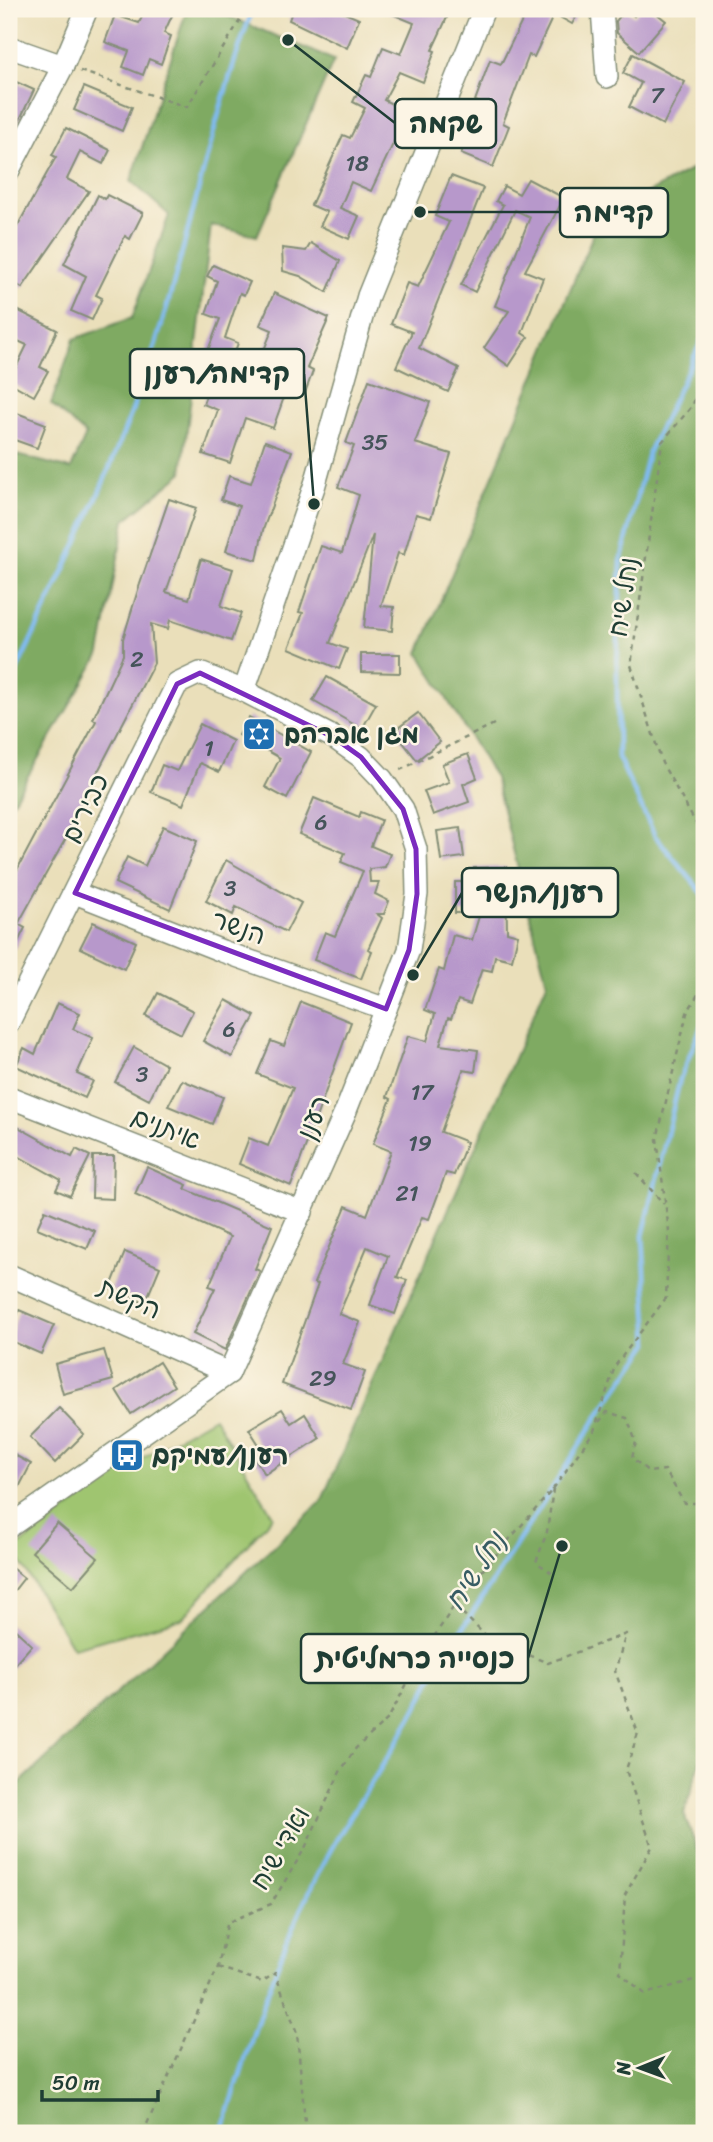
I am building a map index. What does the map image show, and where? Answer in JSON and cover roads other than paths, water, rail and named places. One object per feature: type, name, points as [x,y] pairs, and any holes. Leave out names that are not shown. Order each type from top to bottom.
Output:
[{"type":"street","points":[[9,170],[63,66],[87,9]]},
{"type":"street","points":[[244,691],[315,484],[368,296],[484,9]]},
{"type":"street","points":[[602,9],[607,77]]},
{"type":"street","points":[[9,47],[63,66]]},
{"type":"street","name":"כבירים","points":[[9,1022],[177,684],[201,673],[244,691]]},
{"type":"street","name":"רענן","points":[[229,1373],[302,1212],[386,1009],[409,950],[417,894],[416,849],[403,809],[382,779],[361,757],[333,737],[244,691]]},
{"type":"street","name":"הנשר","points":[[75,893],[222,951],[386,1009]]},
{"type":"street","name":"איתנים","points":[[9,1097],[302,1212]]},
{"type":"street","name":"הקשת","points":[[9,1275],[229,1373]]},
{"type":"street","points":[[9,1527],[229,1373]]},
{"type":"waterway","points":[[9,686],[86,523],[137,398],[165,312],[224,94],[253,9]]},
{"type":"waterway","points":[[704,336],[648,453],[621,561],[617,670],[618,757],[655,836],[704,895]]},
{"type":"waterway","name":"נחל שיח","points":[[222,2133],[254,2030],[279,1962],[323,1864],[408,1724],[433,1675],[604,1407],[649,1343],[643,1236],[680,1079],[704,1020]]},
{"type":"place","name":"שקמה","points":[[288,40]]},
{"type":"place","name":"קדימה","points":[[420,212]]},
{"type":"place","name":"קדימה/רענן","points":[[314,504]]},
{"type":"place","name":"מגן אברהם","points":[[259,734]]},
{"type":"place","name":"רענן/הנשר","points":[[413,975]]},
{"type":"place","name":"רענן/עמיקם","points":[[127,1455]]},
{"type":"place","name":"כנסייה כרמליטית","points":[[562,1546]]}]
